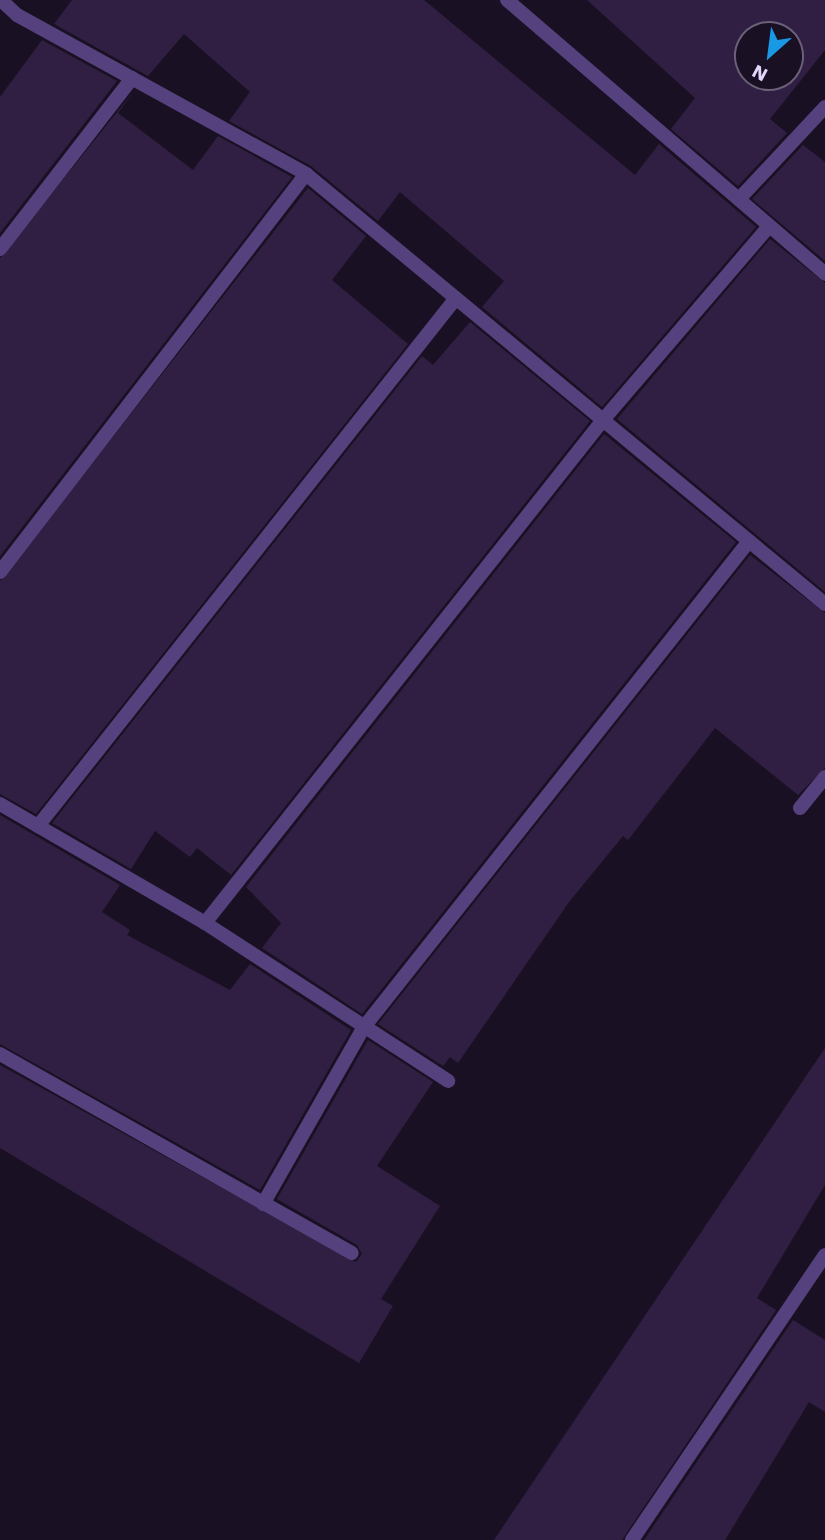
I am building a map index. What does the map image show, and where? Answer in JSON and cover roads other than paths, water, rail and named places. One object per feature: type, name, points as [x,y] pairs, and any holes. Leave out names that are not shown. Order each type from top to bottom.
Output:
[{"type":"street","points":[[1,0],[17,15],[306,174],[825,604]]},
{"type":"street","points":[[506,0],[825,274]]},
{"type":"street","points":[[0,249],[132,78]]},
{"type":"street","points":[[739,200],[825,107]]},
{"type":"street","points":[[0,572],[306,174]]},
{"type":"street","points":[[205,923],[603,420],[769,226]]},
{"type":"street","points":[[38,826],[456,298]]},
{"type":"street","points":[[263,1204],[364,1027],[749,541]]},
{"type":"street","points":[[800,808],[825,777]]},
{"type":"street","points":[[0,804],[205,923],[448,1081]]},
{"type":"street","points":[[0,1054],[352,1253]]},
{"type":"street","points":[[632,1540],[825,1255]]}]
